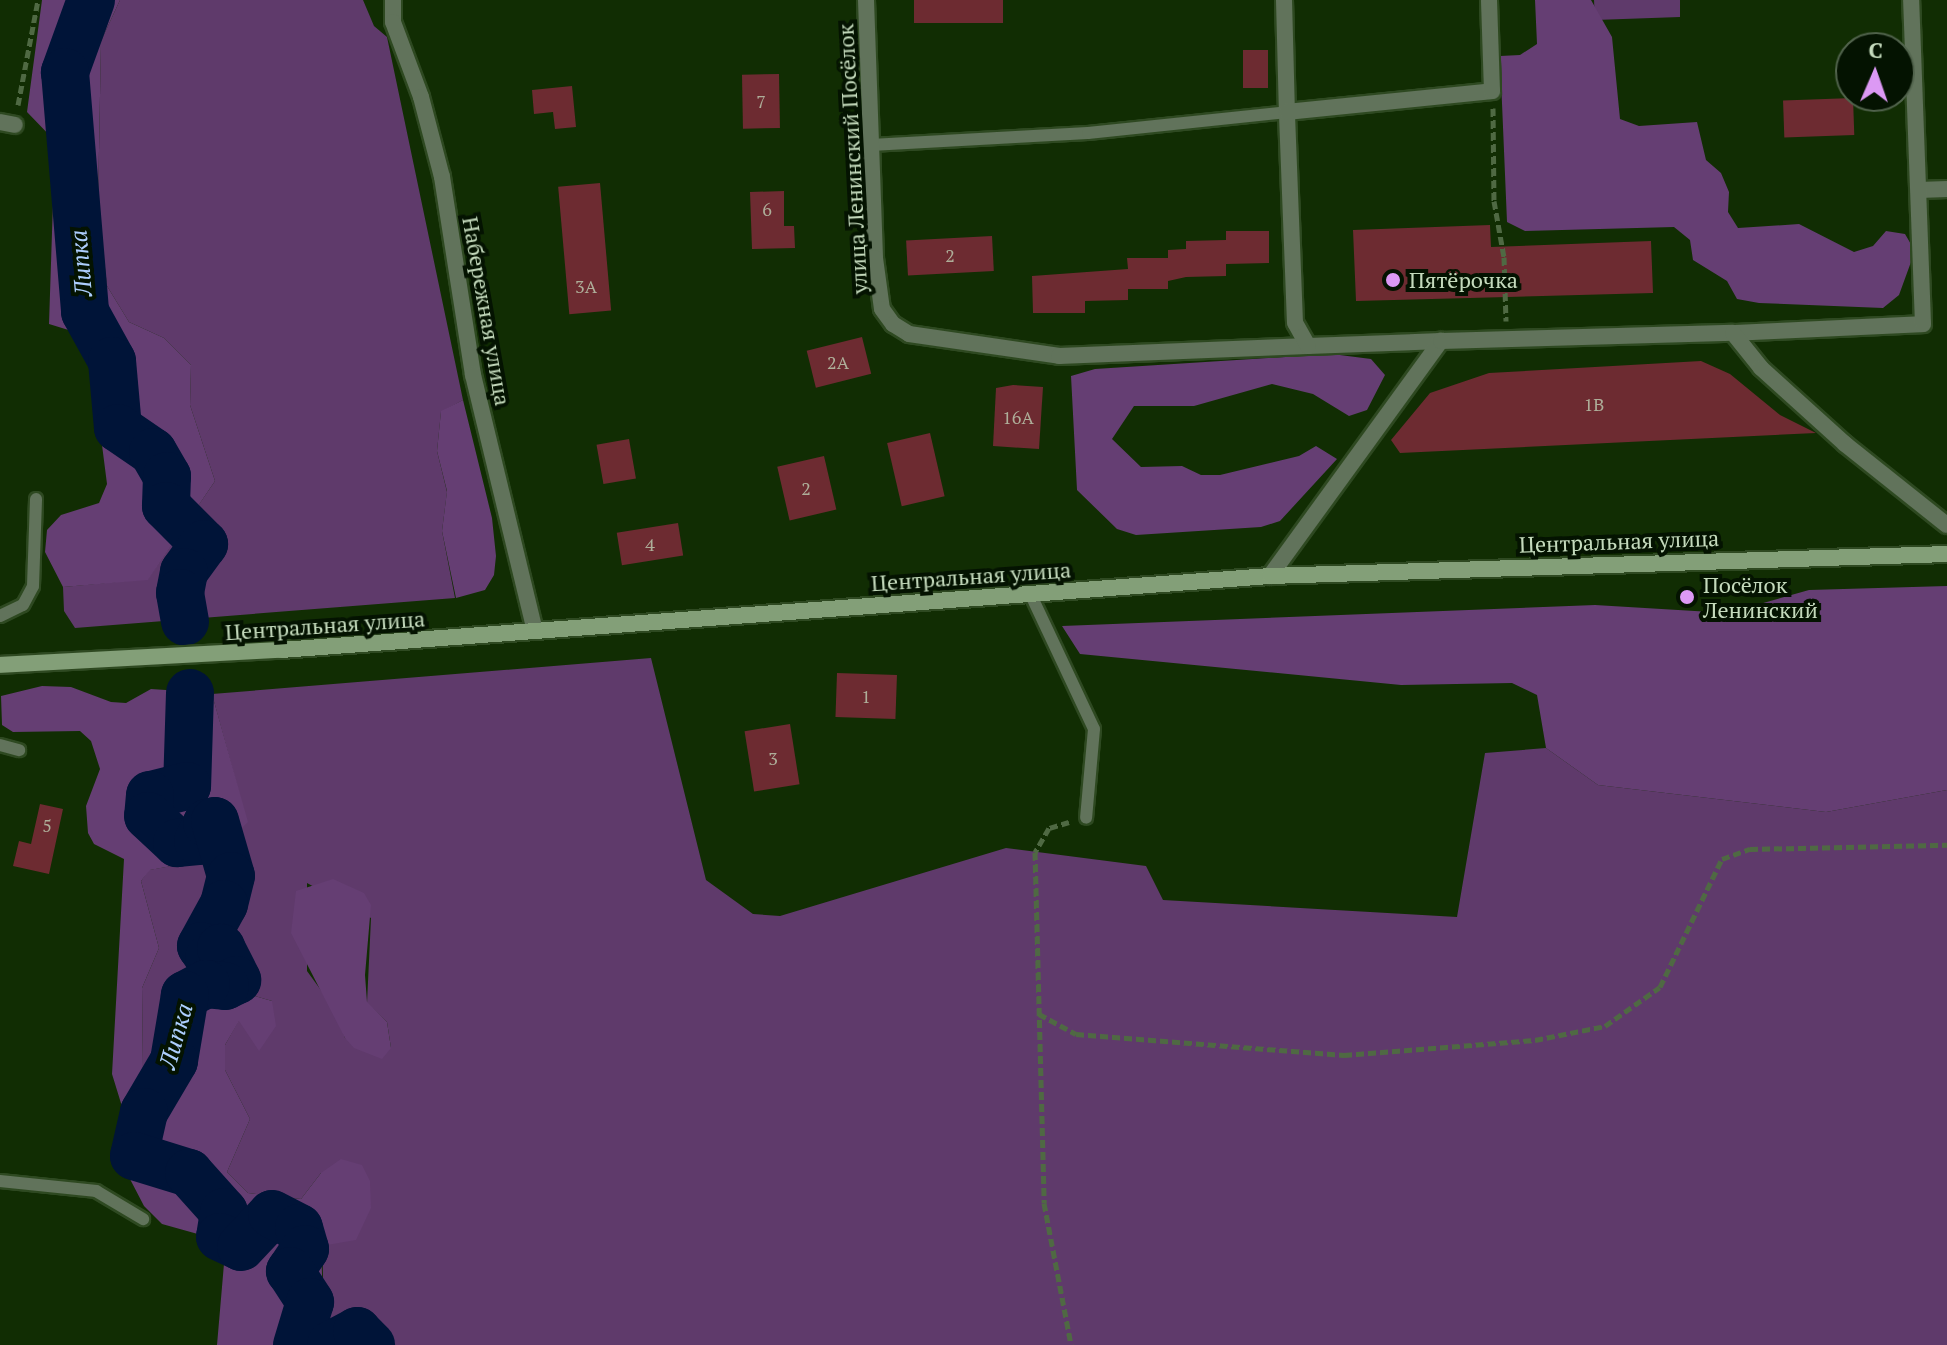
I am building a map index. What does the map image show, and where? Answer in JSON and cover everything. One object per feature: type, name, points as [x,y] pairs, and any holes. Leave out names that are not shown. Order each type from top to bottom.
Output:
[{"type":"main road","name":"Центральная улица","points":[[0,665],[535,631],[1270,576],[1947,554]]},
{"type":"street","name":"Набережная улица","points":[[393,0],[393,22],[421,97],[442,177],[473,375],[535,631]]},
{"type":"street","name":"улица Ленинский Посёлок","points":[[866,0],[871,145],[882,309],[909,334],[1059,356],[1923,324],[1919,190]]},
{"type":"street","points":[[1284,0],[1295,323],[1308,346]]},
{"type":"street","points":[[1287,112],[1492,91],[1489,0]]},
{"type":"street","points":[[1911,0],[1919,190],[1947,189]]},
{"type":"street","points":[[1733,333],[1761,368],[1845,444],[1947,525]]},
{"type":"street","points":[[1270,576],[1441,341]]},
{"type":"lane","points":[[871,145],[1088,133],[1287,112]]},
{"type":"lane","points":[[0,616],[23,605],[33,586],[36,499]]},
{"type":"lane","points":[[1030,593],[1094,729],[1086,818]]},
{"type":"lane","points":[[0,745],[19,750]]},
{"type":"lane","points":[[0,1181],[96,1191],[143,1219]]},
{"type":"path","points":[[7,123],[38,0]]},
{"type":"path","points":[[1492,91],[1494,201],[1504,257],[1506,321],[1492,322]]},
{"type":"path","points":[[1071,1345],[1044,1203],[1035,852],[1049,828],[1086,818]]},
{"type":"path","points":[[1039,1014],[1076,1034],[1344,1055],[1535,1040],[1605,1026],[1660,987],[1722,859],[1750,849],[1947,845]]},
{"type":"shaded area","points":[[42,0],[120,0],[101,41],[98,205],[107,286],[129,322],[164,338],[191,365],[190,405],[215,481],[148,580],[63,587],[45,552],[47,530],[61,515],[99,503],[107,484],[88,336],[49,324],[55,141],[27,112]]},
{"type":"shaded area","points":[[120,0],[363,0],[374,26],[387,37],[463,400],[441,412],[437,451],[447,492],[442,531],[455,598],[75,628],[64,611],[63,587],[148,579],[215,481],[190,405],[191,365],[164,338],[129,322],[107,286],[98,205],[101,41]]},
{"type":"shaded area","points":[[1535,0],[1591,0],[1612,37],[1620,119],[1639,126],[1697,122],[1706,160],[1721,173],[1729,192],[1728,212],[1738,228],[1799,224],[1854,252],[1873,246],[1886,231],[1905,234],[1915,251],[1899,295],[1883,308],[1759,303],[1737,299],[1727,281],[1693,260],[1690,240],[1674,227],[1525,231],[1507,222],[1500,56],[1520,55],[1537,44]]},
{"type":"shaded area","points":[[1594,0],[1680,0],[1680,17],[1595,20]]},
{"type":"shaded area","points":[[1332,354],[1371,359],[1385,375],[1367,410],[1349,416],[1313,394],[1272,384],[1194,406],[1134,406],[1112,439],[1141,467],[1182,466],[1201,475],[1220,475],[1299,456],[1316,446],[1337,459],[1280,521],[1261,527],[1136,535],[1117,529],[1077,490],[1071,376],[1095,369]]},
{"type":"shaded area","points":[[463,400],[492,518],[496,556],[494,575],[485,590],[456,598],[442,531],[447,491],[437,451],[441,411]]},
{"type":"shaded area","points":[[1947,586],[1947,790],[1826,812],[1598,785],[1546,748],[1537,695],[1512,683],[1401,685],[1080,654],[1062,626],[1595,605],[1728,613],[1809,590]]},
{"type":"shaded area","points":[[651,658],[706,880],[753,914],[780,916],[1006,848],[1146,866],[1163,900],[1457,917],[1485,753],[1546,748],[1598,785],[1826,812],[1947,790],[1947,1345],[395,1345],[373,1322],[324,1332],[321,1173],[301,1199],[248,1193],[227,1172],[250,1119],[225,1070],[225,1045],[239,1020],[272,1001],[244,993],[212,970],[185,972],[143,1073],[142,988],[159,948],[141,881],[149,870],[210,859],[247,822],[212,694]],"holes":[[[307,883],[371,918],[367,1003],[387,1022],[391,1048],[345,1038],[336,1011],[307,971]]]},
{"type":"shaded area","points":[[42,686],[71,687],[111,702],[126,703],[151,689],[166,690],[199,717],[212,715],[212,694],[248,822],[210,859],[150,870],[141,881],[159,948],[142,988],[143,1070],[185,971],[211,970],[244,993],[272,1001],[276,1026],[259,1051],[239,1021],[225,1045],[225,1070],[250,1119],[227,1172],[248,1193],[301,1199],[321,1173],[341,1159],[362,1165],[370,1181],[371,1208],[356,1240],[321,1246],[324,1331],[373,1322],[395,1345],[217,1345],[225,1252],[212,1238],[162,1224],[144,1206],[118,1156],[124,1113],[112,1074],[124,859],[94,844],[88,833],[86,806],[100,769],[91,741],[80,731],[13,732],[2,725],[1,696]]},
{"type":"shaded area","points":[[333,879],[364,893],[371,905],[365,975],[367,1002],[387,1022],[391,1048],[382,1059],[354,1048],[345,1038],[291,933],[296,891]]},
{"type":"building","points":[[914,0],[1003,0],[1003,23],[914,23]]},
{"type":"building","points":[[1243,50],[1268,50],[1268,88],[1243,88]]},
{"type":"building","points":[[779,74],[780,128],[743,129],[742,75]]},
{"type":"building","points":[[572,86],[576,127],[555,129],[553,112],[534,114],[532,90]]},
{"type":"building","points":[[1835,99],[1835,112],[1853,112],[1854,135],[1784,137],[1783,100]]},
{"type":"building","points":[[600,183],[611,311],[569,314],[558,187]]},
{"type":"building","points":[[784,191],[784,226],[794,226],[795,248],[752,249],[750,192]]},
{"type":"building","points":[[1490,225],[1491,247],[1651,241],[1653,293],[1356,301],[1353,230]]},
{"type":"building","points":[[1226,231],[1269,231],[1269,263],[1226,264],[1226,276],[1186,277],[1168,281],[1168,289],[1128,289],[1128,300],[1085,301],[1085,313],[1033,313],[1032,276],[1128,269],[1127,258],[1168,258],[1168,250],[1186,249],[1186,241],[1226,240]]},
{"type":"building","points":[[992,236],[994,271],[908,275],[906,241]]},
{"type":"building","points":[[862,337],[871,374],[816,388],[807,351]]},
{"type":"building","points":[[1701,361],[1730,374],[1780,415],[1816,433],[1400,453],[1391,440],[1430,393],[1489,373]]},
{"type":"building","points":[[1013,385],[1043,387],[1039,449],[993,446],[996,388]]},
{"type":"building","points":[[930,433],[945,496],[902,506],[887,443]]},
{"type":"building","points":[[629,439],[636,478],[603,484],[597,445]]},
{"type":"building","points":[[824,456],[836,510],[790,520],[777,467]]},
{"type":"building","points":[[678,523],[683,556],[622,565],[617,533]]},
{"type":"building","points":[[837,673],[897,675],[895,719],[835,717]]},
{"type":"building","points":[[790,724],[800,784],[754,791],[745,731]]},
{"type":"building","points":[[40,804],[63,809],[49,874],[13,866],[19,841],[31,844]]},
{"type":"waterway","name":"Липка","points":[[91,0],[65,72],[85,312],[112,361],[118,428],[153,452],[167,476],[166,506],[204,544],[184,572],[180,593],[185,622]]},
{"type":"waterway","name":"Липка","points":[[190,693],[187,786],[150,795],[148,816],[177,843],[198,841],[207,823],[215,821],[231,876],[224,904],[201,946],[209,958],[221,948],[237,980],[225,986],[206,984],[185,995],[174,1061],[144,1112],[134,1156],[189,1173],[224,1212],[220,1237],[241,1247],[272,1214],[299,1228],[305,1249],[290,1271],[310,1302],[297,1345]]},
{"type":"waterway","name":"Липка","points":[[331,1345],[357,1331],[371,1345]]},
{"type":"place","name":"Пятёрочка","points":[[1393,280]]},
{"type":"place","name":"Посёлок Ленинский","points":[[1687,597]]}]
